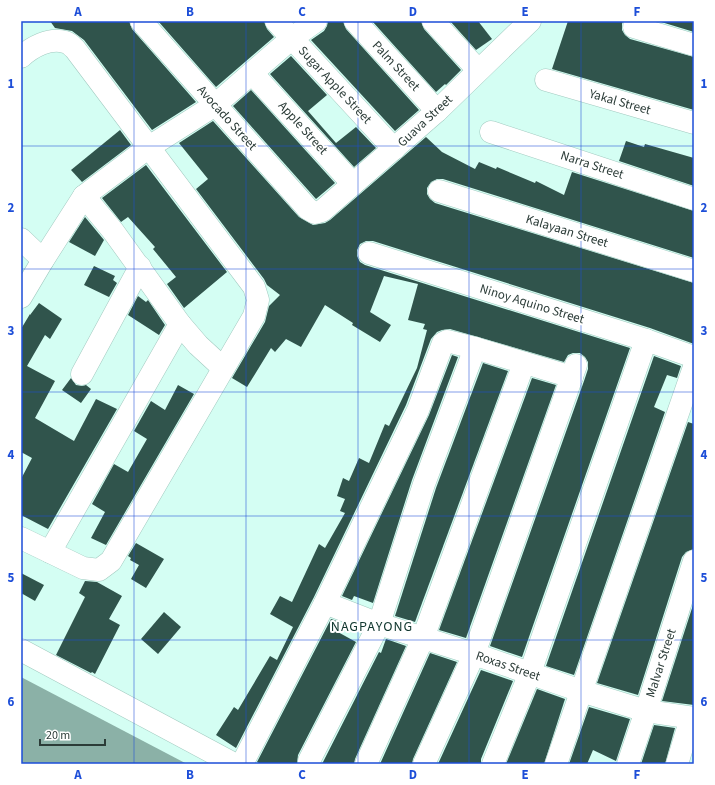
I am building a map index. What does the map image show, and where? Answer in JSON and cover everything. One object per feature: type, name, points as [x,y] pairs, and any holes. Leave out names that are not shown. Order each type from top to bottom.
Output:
[{"type":"street","name":"Avocado Street","points":[[141,21],[308,209],[314,213]]},
{"type":"street","name":"Sugar Apple Street","points":[[276,21],[394,149]]},
{"type":"street","points":[[21,297],[84,196],[149,147],[215,105],[291,39],[316,21]]},
{"type":"street","name":"Palm Street","points":[[355,21],[437,111]]},
{"type":"street","points":[[433,21],[478,70]]},
{"type":"street","name":"Guava Street","points":[[314,213],[322,211],[437,111],[522,24]]},
{"type":"street","points":[[634,27],[694,45]]},
{"type":"street","points":[[21,56],[27,51],[49,41],[59,40],[66,42],[75,49],[254,288],[258,300],[254,316],[111,561],[99,570],[83,568],[21,538]]},
{"type":"street","name":"Apple Street","points":[[252,73],[353,184]]},
{"type":"street","name":"Yakal Street","points":[[546,80],[694,123]]},
{"type":"street","name":"Narra Street","points":[[491,132],[694,199]]},
{"type":"street","name":"Kalayaan Street","points":[[439,191],[694,271]]},
{"type":"street","points":[[84,196],[113,231],[180,324],[198,345],[224,368]]},
{"type":"street","points":[[21,239],[43,260]]},
{"type":"street","name":"Ninoy Aquino Street","points":[[369,253],[646,340],[694,357]]},
{"type":"street","points":[[82,374],[140,267]]},
{"type":"street","points":[[50,552],[180,324]]},
{"type":"street","points":[[493,764],[530,673],[646,340]]},
{"type":"street","points":[[242,764],[325,603],[418,410],[443,343],[447,341],[524,363],[574,371],[474,654],[424,764]]},
{"type":"street","points":[[309,761],[379,624],[424,484],[475,348]]},
{"type":"street","points":[[366,764],[423,638],[524,363]]},
{"type":"street","points":[[556,764],[694,367]]},
{"type":"street","name":"Malvar Street","points":[[628,764],[694,561]]},
{"type":"street","name":"Roxas Street","points":[[325,603],[379,624],[474,654],[581,691],[646,711],[693,718]]},
{"type":"street","points":[[21,650],[234,764]]},
{"type":"street","points":[[677,764],[693,718]]},
{"type":"water","points":[[21,677],[187,764],[21,764]]},
{"type":"building","points":[[50,21],[129,21],[132,29],[196,102],[152,130],[84,40],[72,31],[55,28]]},
{"type":"building","points":[[158,21],[264,21],[267,29],[274,37],[216,87]]},
{"type":"building","points":[[328,21],[343,21],[346,29],[419,110],[395,131],[311,40],[324,31]]},
{"type":"building","points":[[372,21],[421,21],[424,29],[461,70],[446,85],[445,84],[436,92]]},
{"type":"building","points":[[450,21],[478,21],[492,39],[476,50]]},
{"type":"building","points":[[568,21],[623,21],[622,30],[630,39],[694,57],[694,110],[552,69]]},
{"type":"building","points":[[658,21],[694,21],[694,32]]},
{"type":"building","points":[[291,56],[327,95],[308,111],[336,143],[356,127],[376,148],[354,167],[270,74]]},
{"type":"building","points":[[251,90],[335,183],[316,199],[233,106]]},
{"type":"building","points":[[213,121],[299,217],[313,225],[325,223],[330,220],[426,137],[442,152],[475,169],[479,162],[496,169],[497,167],[535,183],[536,181],[564,195],[572,172],[694,211],[694,258],[443,179],[437,179],[431,182],[427,188],[427,194],[435,203],[694,283],[694,344],[650,328],[373,241],[366,241],[360,244],[357,250],[357,256],[360,262],[365,265],[630,348],[522,657],[490,646],[584,381],[588,369],[588,362],[580,353],[568,355],[564,362],[450,329],[437,332],[431,339],[406,405],[314,597],[236,748],[216,735],[234,707],[238,710],[270,656],[277,660],[293,627],[270,614],[280,596],[292,602],[319,544],[325,548],[345,513],[340,511],[345,499],[337,496],[343,478],[349,481],[359,458],[369,463],[385,424],[389,426],[417,368],[427,330],[423,329],[425,324],[408,320],[418,284],[384,276],[370,312],[391,325],[380,342],[352,325],[353,323],[325,305],[301,347],[286,339],[275,352],[271,348],[247,387],[232,378],[265,322],[269,306],[280,295],[267,285],[196,189],[208,179],[179,143]]},
{"type":"building","points":[[120,130],[131,145],[82,182],[71,170]]},
{"type":"building","points":[[626,141],[644,147],[645,144],[694,158],[694,186],[619,161]]},
{"type":"building","points":[[146,165],[227,272],[184,308],[167,284],[176,277],[153,249],[155,247],[128,217],[121,222],[102,198]]},
{"type":"building","points":[[85,217],[104,240],[95,256],[69,242]]},
{"type":"building","points":[[94,266],[115,276],[113,280],[117,283],[109,297],[84,285]]},
{"type":"building","points":[[138,296],[146,302],[148,300],[165,325],[159,335],[128,315]]},
{"type":"building","points":[[39,303],[62,319],[50,339],[45,335],[27,366],[55,381],[35,418],[74,441],[96,399],[117,409],[48,529],[21,515],[21,479],[32,458],[21,452],[21,329]]},
{"type":"building","points":[[452,355],[458,357],[412,480],[373,603],[354,596],[352,600],[342,596],[429,415]]},
{"type":"building","points":[[654,356],[681,366],[677,378],[667,375],[654,407],[665,412],[574,675],[546,666]]},
{"type":"building","points":[[483,363],[508,371],[415,622],[395,616],[436,488]]},
{"type":"building","points":[[71,378],[76,385],[86,385],[91,389],[81,403],[62,390]]},
{"type":"building","points":[[532,378],[556,385],[466,638],[439,630]]},
{"type":"building","points":[[178,385],[194,394],[106,545],[91,538],[105,512],[92,504],[114,464],[128,472],[147,439],[134,431],[151,401],[165,410]]},
{"type":"building","points":[[688,422],[694,424],[694,549],[686,552],[682,557],[638,695],[597,683]]},
{"type":"building","points":[[136,543],[164,559],[146,588],[131,579],[139,565],[130,560],[131,558],[128,556]]},
{"type":"building","points":[[21,573],[44,585],[35,601],[21,593]]},
{"type":"building","points":[[85,581],[97,582],[122,596],[109,619],[120,625],[95,674],[56,655],[85,597],[79,593]]},
{"type":"building","points":[[694,602],[694,705],[662,701]]},
{"type":"building","points":[[164,612],[181,627],[158,654],[141,639]]},
{"type":"building","points":[[331,619],[340,622],[336,631],[356,642],[298,755],[297,764],[261,764],[257,762]]},
{"type":"building","points":[[386,639],[406,646],[354,764],[322,764],[379,652],[381,653]]},
{"type":"building","points":[[430,653],[457,662],[412,764],[380,764]]},
{"type":"building","points":[[481,670],[513,681],[481,759],[481,764],[438,764]]},
{"type":"building","points":[[537,689],[565,699],[544,764],[506,764]]},
{"type":"building","points":[[589,707],[630,719],[616,761],[593,750],[587,764],[569,764]]},
{"type":"building","points":[[654,725],[675,728],[665,764],[641,764]]},
{"type":"district","name":"NAGPAYONG","points":[[372,627]]}]
